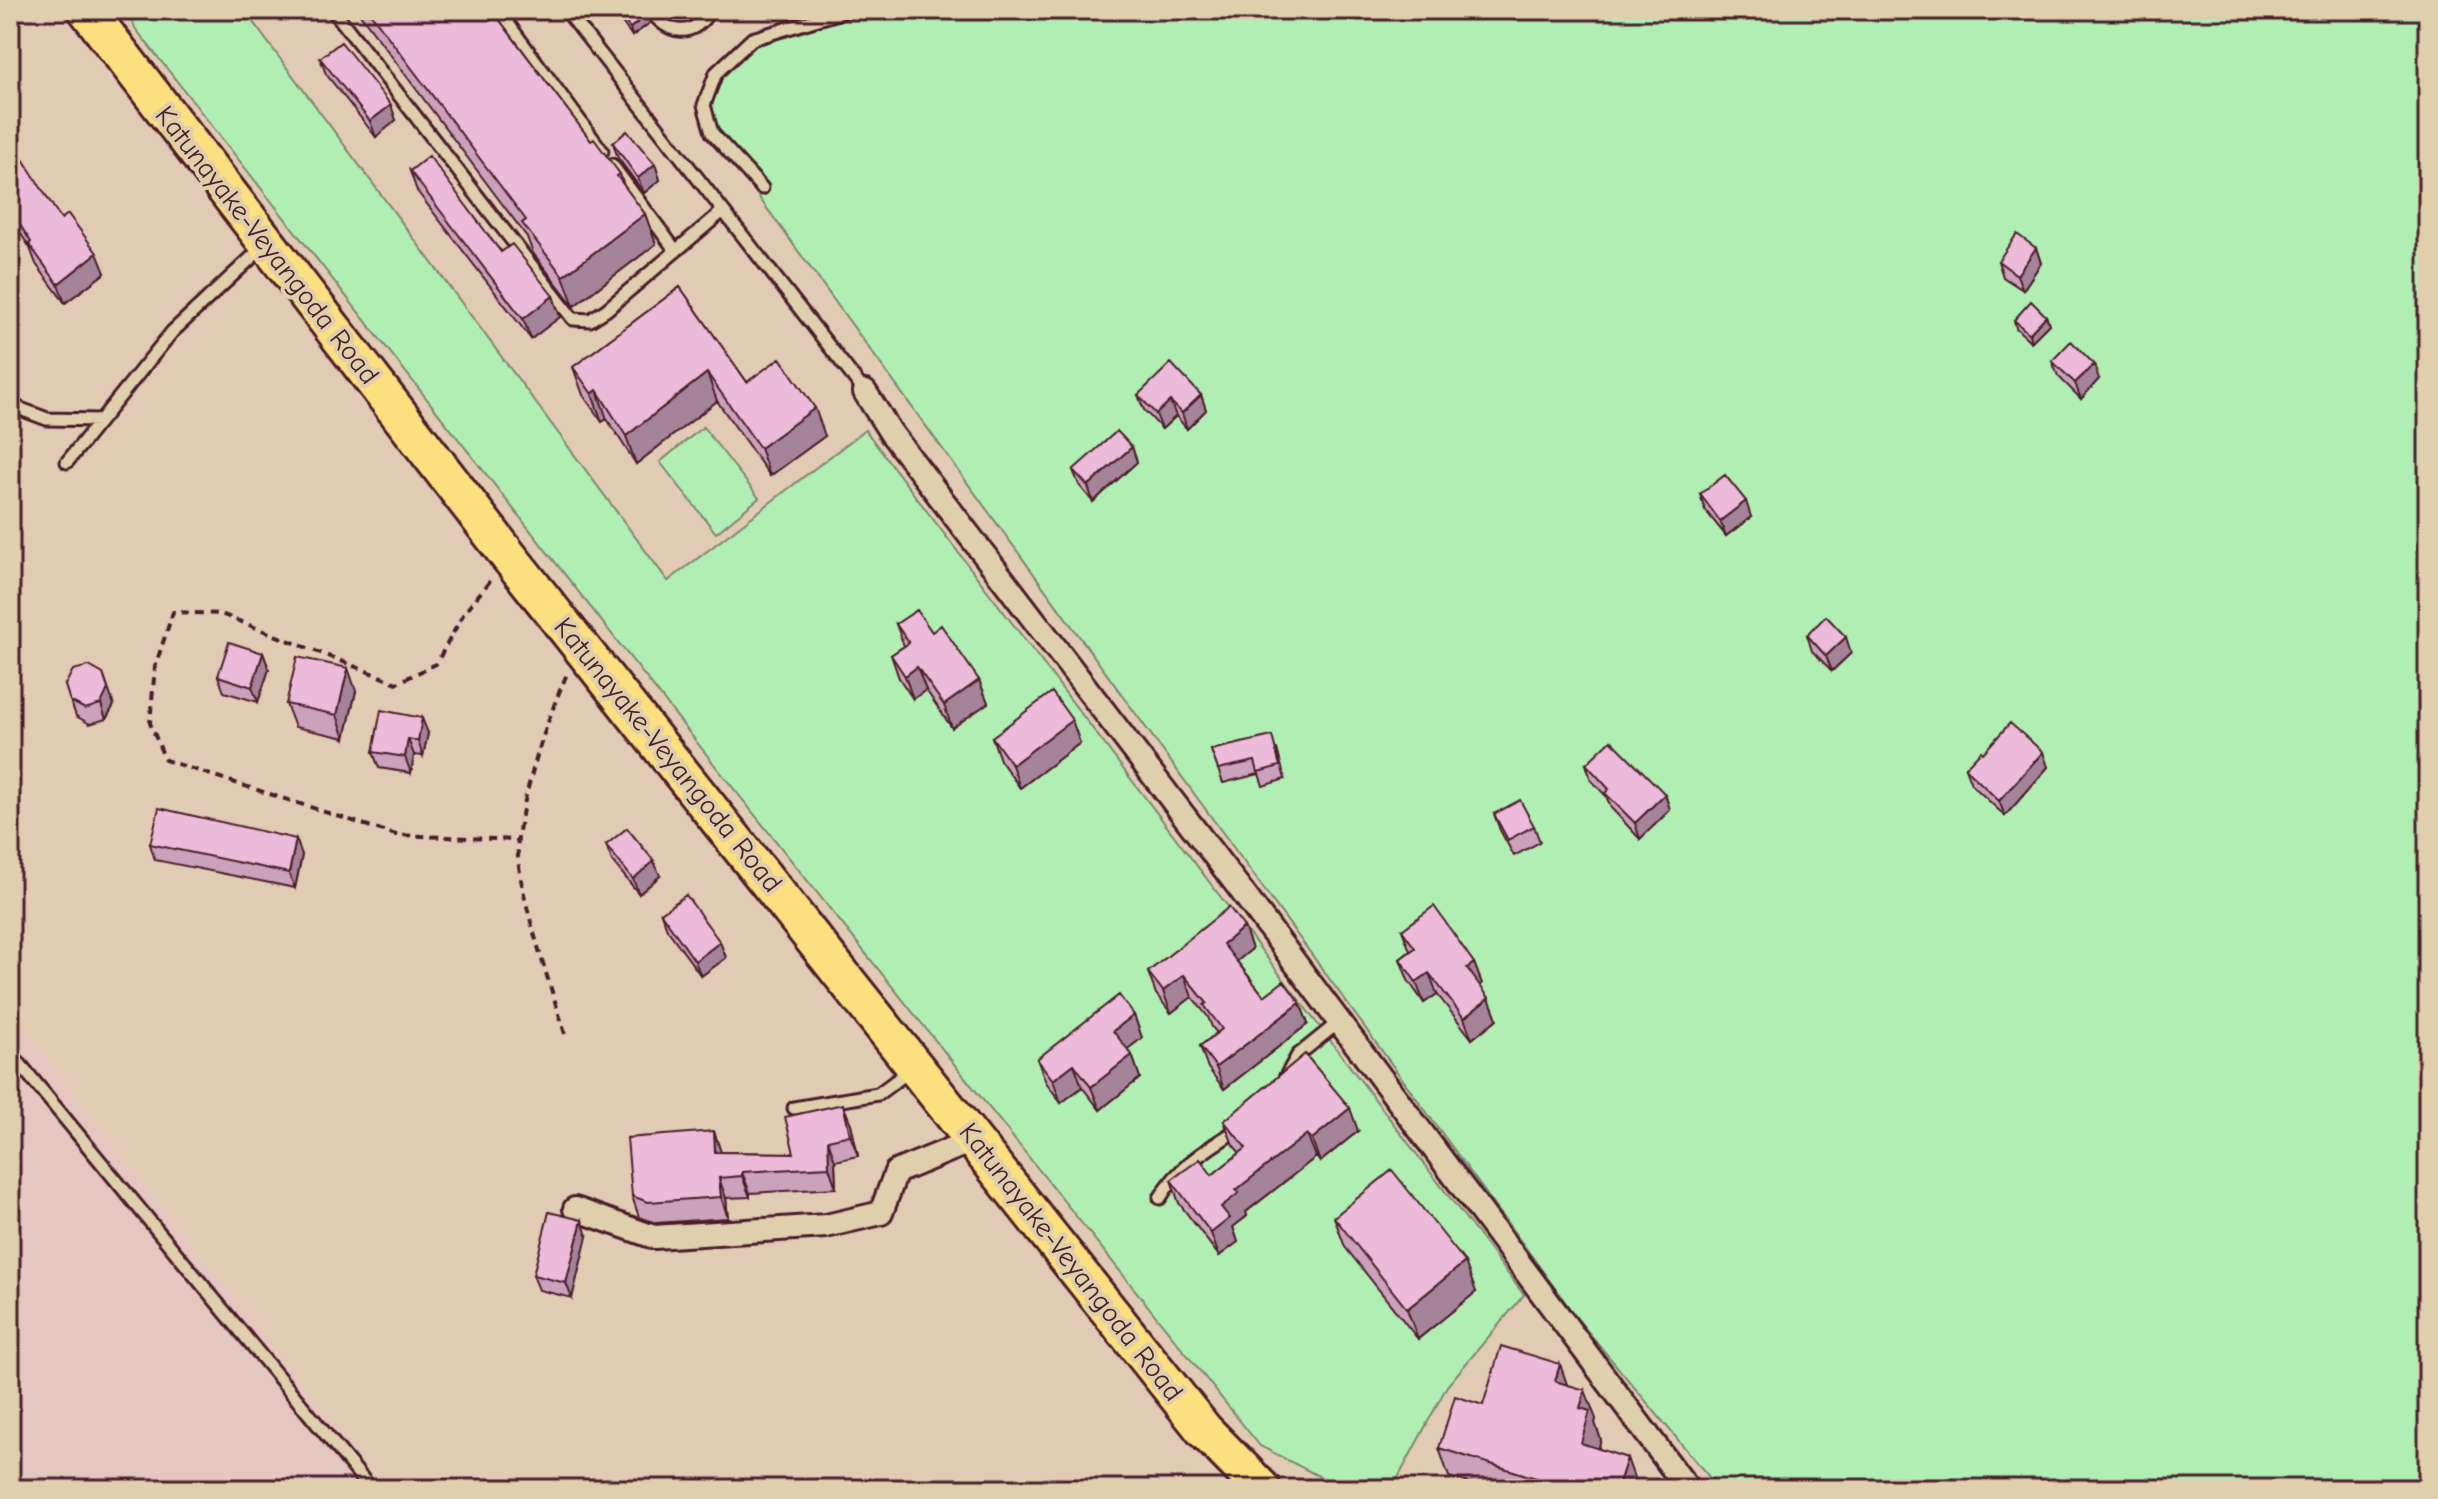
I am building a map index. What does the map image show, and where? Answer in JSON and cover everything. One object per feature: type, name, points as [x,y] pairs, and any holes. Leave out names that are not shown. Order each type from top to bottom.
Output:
[{"type":"main road","name":"Katunayake-Veyangoda Road","points":[[87,10],[265,245],[510,558],[1204,1430],[1262,1489]]},
{"type":"street","points":[[865,392],[891,433],[1339,1022],[1688,1489]]},
{"type":"street","points":[[575,1209],[654,1237],[826,1226],[881,1213],[896,1172],[974,1140]]},
{"type":"lane","points":[[333,10],[568,316],[590,320],[723,211]]},
{"type":"lane","points":[[498,10],[676,251]]},
{"type":"lane","points":[[566,10],[865,392]]},
{"type":"lane","points":[[650,10],[661,25],[677,33],[684,32],[710,10]]},
{"type":"lane","points":[[762,188],[712,133],[704,105],[716,73],[752,39],[848,10]]},
{"type":"lane","points":[[67,462],[172,332],[265,245]]},
{"type":"lane","points":[[10,405],[47,419],[100,420]]},
{"type":"lane","points":[[1279,1095],[1298,1055],[1339,1022]]},
{"type":"lane","points":[[10,1052],[371,1489]]},
{"type":"lane","points":[[794,1108],[878,1094],[916,1066]]},
{"type":"lane","points":[[1160,1198],[1172,1178],[1190,1161],[1248,1123]]},
{"type":"path","points":[[510,558],[464,613],[436,664],[397,683],[221,614],[173,612],[155,667],[150,723],[165,760],[396,835],[518,840]]},
{"type":"path","points":[[565,1034],[521,879],[518,840],[550,712],[567,672],[585,650]]},
{"type":"shaded area","points":[[10,1011],[369,1472],[373,1489],[10,1489]]},
{"type":"green space","points":[[129,10],[244,10],[668,581],[865,430],[1524,1295],[1447,1386],[1392,1489],[1344,1489],[1260,1446],[714,764],[135,28]]},
{"type":"green space","points":[[848,10],[2428,10],[2428,1477],[2424,1489],[1719,1489],[1579,1321],[712,133],[704,103],[712,81],[724,63],[761,38]]},
{"type":"green space","points":[[703,427],[759,498],[716,533],[660,462]]},
{"type":"building","points":[[368,10],[492,10],[591,141],[594,139],[645,214],[563,276],[522,223],[526,220]]},
{"type":"building","points":[[616,10],[643,10],[647,15],[630,28]]},
{"type":"building","points":[[341,42],[391,105],[370,121],[320,58]]},
{"type":"building","points":[[627,131],[655,164],[638,178],[613,143]]},
{"type":"building","points":[[21,156],[61,219],[68,214],[97,253],[58,284],[29,244],[31,242],[10,209],[10,163]]},
{"type":"building","points":[[429,156],[501,252],[512,244],[553,296],[523,319],[410,171]]},
{"type":"building","points":[[2017,234],[2036,248],[2017,275],[1998,261]]},
{"type":"building","points":[[680,287],[747,382],[780,358],[815,408],[760,448],[707,373],[626,436],[597,390],[592,394],[573,367]]},
{"type":"building","points":[[2031,301],[2046,316],[2029,334],[2014,320]]},
{"type":"building","points":[[2071,341],[2094,364],[2075,383],[2052,361]]},
{"type":"building","points":[[1171,363],[1201,395],[1182,413],[1170,401],[1156,414],[1138,395]]},
{"type":"building","points":[[1117,431],[1132,447],[1088,486],[1073,470]]},
{"type":"building","points":[[1725,475],[1746,501],[1720,521],[1700,494]]},
{"type":"building","points":[[917,610],[932,632],[941,625],[979,680],[944,705],[917,667],[905,676],[891,655],[909,643],[896,624]]},
{"type":"building","points":[[1826,616],[1846,637],[1826,656],[1807,635]]},
{"type":"building","points":[[229,642],[263,653],[252,687],[218,676]]},
{"type":"building","points":[[297,657],[348,668],[337,715],[286,704]]},
{"type":"building","points":[[89,666],[103,674],[108,689],[101,704],[85,709],[70,701],[65,685],[73,670]]},
{"type":"building","points":[[1052,692],[1072,720],[1012,765],[992,737]]},
{"type":"building","points":[[381,710],[422,718],[418,741],[408,739],[405,757],[373,752]]},
{"type":"building","points":[[2010,723],[2043,752],[1999,801],[1965,768]]},
{"type":"building","points":[[1272,736],[1280,766],[1258,772],[1255,761],[1218,769],[1211,750]]},
{"type":"building","points":[[1611,740],[1665,794],[1635,823],[1605,793],[1609,789],[1586,764]]},
{"type":"building","points":[[1520,800],[1534,826],[1508,840],[1494,814]]},
{"type":"building","points":[[159,808],[296,839],[289,873],[150,844]]},
{"type":"building","points":[[627,828],[654,861],[633,879],[606,845]]},
{"type":"building","points":[[686,895],[720,942],[695,961],[661,913]]},
{"type":"building","points":[[1434,906],[1474,963],[1467,968],[1489,998],[1464,1018],[1429,973],[1416,982],[1400,959],[1415,948],[1402,930]]},
{"type":"building","points":[[1229,907],[1244,927],[1223,944],[1264,996],[1284,981],[1300,1003],[1216,1067],[1200,1046],[1222,1029],[1204,1005],[1207,1003],[1184,975],[1163,991],[1148,972]]},
{"type":"building","points":[[1119,995],[1134,1015],[1113,1031],[1132,1055],[1091,1087],[1074,1064],[1053,1080],[1037,1059]]},
{"type":"building","points":[[1305,1054],[1350,1108],[1312,1139],[1307,1134],[1236,1190],[1239,1193],[1221,1207],[1230,1218],[1211,1233],[1171,1180],[1200,1159],[1212,1175],[1246,1148],[1224,1121]]},
{"type":"building","points":[[843,1104],[850,1135],[828,1140],[829,1167],[742,1172],[742,1176],[719,1178],[721,1197],[648,1202],[632,1196],[627,1138],[714,1131],[715,1152],[794,1153],[785,1117]]},
{"type":"building","points":[[1392,1170],[1465,1262],[1407,1309],[1334,1217]]},
{"type":"building","points":[[549,1212],[582,1220],[566,1283],[533,1275]]},
{"type":"building","points":[[1501,1346],[1560,1364],[1555,1381],[1585,1390],[1580,1408],[1590,1411],[1581,1443],[1627,1458],[1617,1489],[1572,1489],[1439,1448],[1455,1396],[1483,1405]]}]
